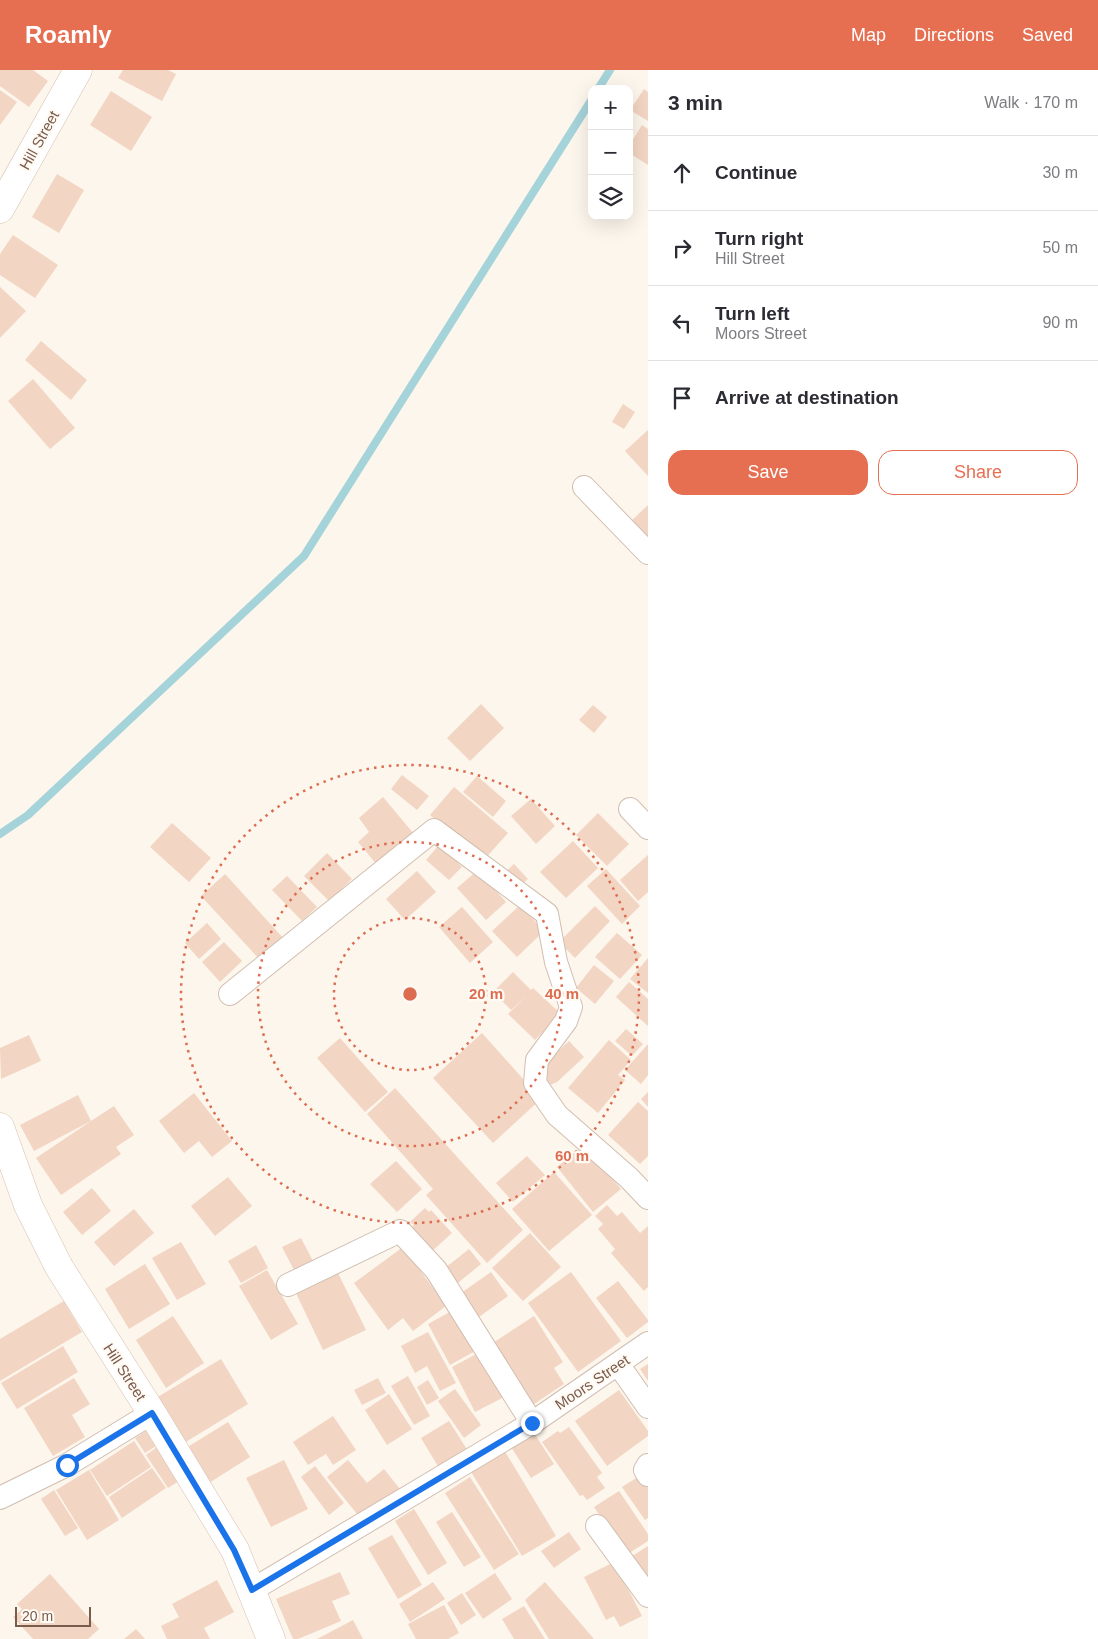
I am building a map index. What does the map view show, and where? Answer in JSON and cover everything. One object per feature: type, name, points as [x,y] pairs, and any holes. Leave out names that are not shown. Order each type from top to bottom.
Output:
[{"type":"main road","name":"Hill Street","points":[[0,210],[78,70]]},
{"type":"main road","name":"Hill Street","points":[[0,1127],[28,1205],[59,1267],[152,1413],[234,1550],[271,1639]]},
{"type":"street","points":[[584,487],[648,553]]},
{"type":"street","points":[[630,809],[648,828]]},
{"type":"street","points":[[230,994],[434,830],[547,914],[556,962],[571,1007],[566,1021],[537,1060],[535,1083],[557,1115],[629,1178],[648,1198]]},
{"type":"street","points":[[288,1285],[400,1231],[436,1270],[532,1423]]},
{"type":"street","name":"Moors Street","points":[[252,1590],[532,1423],[648,1343]]},
{"type":"street","points":[[618,1364],[648,1407]]},
{"type":"street","points":[[0,1498],[67,1465],[152,1413]]},
{"type":"street","points":[[648,1465],[645,1470],[648,1474]]},
{"type":"street","points":[[597,1526],[648,1596]]},
{"type":"building","points":[[0,70],[33,70],[48,81],[29,107],[0,86]]},
{"type":"building","points":[[123,70],[168,70],[176,74],[162,101],[118,78]]},
{"type":"building","points":[[644,89],[648,92],[648,121],[633,112],[633,106]]},
{"type":"building","points":[[0,90],[17,102],[0,125]]},
{"type":"building","points":[[111,91],[152,117],[131,151],[90,125]]},
{"type":"building","points":[[642,125],[648,129],[648,165],[633,156],[633,140]]},
{"type":"building","points":[[57,174],[84,190],[59,233],[32,217]]},
{"type":"building","points":[[13,235],[58,265],[35,298],[0,275],[0,254]]},
{"type":"building","points":[[0,287],[26,311],[0,338]]},
{"type":"building","points":[[41,341],[87,380],[71,400],[25,360]]},
{"type":"building","points":[[33,379],[75,428],[50,449],[8,401]]},
{"type":"building","points":[[623,404],[635,412],[624,429],[612,422]]},
{"type":"building","points":[[648,430],[648,476],[625,451]]},
{"type":"building","points":[[648,505],[648,542],[630,522]]},
{"type":"building","points":[[481,704],[504,728],[470,761],[447,738]]},
{"type":"building","points":[[593,705],[607,717],[594,733],[579,720]]},
{"type":"building","points":[[402,775],[429,796],[417,810],[391,789]]},
{"type":"building","points":[[477,776],[506,801],[493,817],[463,792]]},
{"type":"building","points":[[454,787],[508,833],[483,861],[430,815]]},
{"type":"building","points":[[383,797],[414,834],[377,865],[358,842],[369,832],[359,818]]},
{"type":"building","points":[[531,799],[555,826],[536,844],[511,816]]},
{"type":"building","points":[[598,813],[629,844],[607,866],[576,835]]},
{"type":"building","points":[[172,823],[211,858],[189,882],[150,847]]},
{"type":"building","points":[[573,841],[598,868],[566,898],[540,872]]},
{"type":"building","points":[[439,845],[462,867],[449,880],[426,860]]},
{"type":"building","points":[[327,853],[352,879],[329,901],[304,876]]},
{"type":"building","points":[[648,855],[648,892],[638,901],[620,880]]},
{"type":"building","points":[[514,864],[528,879],[517,888],[504,873]]},
{"type":"building","points":[[606,869],[640,906],[622,924],[587,886]]},
{"type":"building","points":[[478,870],[506,902],[486,920],[457,888]]},
{"type":"building","points":[[417,871],[436,892],[405,920],[386,899]]},
{"type":"building","points":[[225,874],[285,940],[261,961],[201,896]]},
{"type":"building","points":[[287,876],[317,907],[302,921],[272,890]]},
{"type":"building","points":[[520,905],[544,931],[517,957],[492,931]]},
{"type":"building","points":[[595,906],[610,921],[575,958],[559,942]]},
{"type":"building","points":[[462,907],[493,942],[470,963],[439,927]]},
{"type":"building","points":[[207,923],[221,939],[199,959],[185,943]]},
{"type":"building","points":[[617,933],[642,955],[620,979],[595,957]]},
{"type":"building","points":[[224,942],[242,961],[220,982],[202,962]]},
{"type":"building","points":[[648,958],[648,993],[630,979]]},
{"type":"building","points":[[594,965],[614,981],[595,1004],[576,988]]},
{"type":"building","points":[[513,972],[531,990],[533,988],[561,1014],[535,1040],[508,1014],[527,995],[511,1010],[493,992]]},
{"type":"building","points":[[629,982],[648,999],[648,1026],[616,997]]},
{"type":"building","points":[[626,1029],[643,1044],[632,1056],[615,1041]]},
{"type":"building","points":[[482,1033],[541,1099],[493,1143],[433,1078]]},
{"type":"building","points":[[29,1035],[41,1061],[1,1079],[0,1048]]},
{"type":"building","points":[[340,1038],[388,1092],[365,1112],[317,1058]]},
{"type":"building","points":[[609,1040],[631,1060],[618,1075],[625,1080],[598,1113],[568,1088]]},
{"type":"building","points":[[569,1041],[584,1057],[557,1082],[545,1087],[542,1066]]},
{"type":"building","points":[[648,1044],[648,1075],[641,1084],[625,1070]]},
{"type":"building","points":[[395,1088],[523,1230],[487,1263],[426,1195],[433,1189],[367,1114]]},
{"type":"building","points":[[648,1092],[648,1107],[641,1099]]},
{"type":"building","points":[[194,1093],[232,1141],[212,1157],[199,1141],[184,1153],[159,1121]]},
{"type":"building","points":[[78,1095],[91,1121],[34,1151],[20,1125]]},
{"type":"building","points":[[638,1102],[648,1111],[648,1156],[640,1164],[608,1135]]},
{"type":"building","points":[[114,1106],[134,1135],[116,1147],[121,1154],[61,1195],[36,1158]]},
{"type":"building","points":[[584,1145],[621,1189],[593,1212],[557,1167]]},
{"type":"building","points":[[527,1156],[545,1175],[513,1202],[496,1183]]},
{"type":"building","points":[[396,1161],[422,1189],[397,1212],[370,1184]]},
{"type":"building","points":[[554,1172],[592,1215],[549,1251],[512,1209]]},
{"type":"building","points":[[228,1177],[252,1206],[215,1236],[191,1206]]},
{"type":"building","points":[[92,1188],[111,1211],[82,1235],[63,1212]]},
{"type":"building","points":[[607,1205],[617,1216],[622,1212],[640,1233],[648,1226],[648,1287],[644,1291],[611,1253],[615,1249],[598,1229],[603,1224],[595,1216]]},
{"type":"building","points":[[425,1208],[429,1212],[431,1210],[452,1233],[431,1252],[410,1229],[414,1225],[410,1222]]},
{"type":"building","points":[[134,1209],[154,1233],[114,1266],[94,1242]]},
{"type":"building","points":[[530,1233],[561,1267],[523,1301],[492,1268]]},
{"type":"building","points":[[301,1238],[314,1263],[295,1272],[282,1247]]},
{"type":"building","points":[[181,1242],[206,1284],[177,1300],[152,1258]]},
{"type":"building","points":[[256,1245],[268,1268],[241,1283],[228,1261]]},
{"type":"building","points":[[403,1247],[446,1306],[413,1331],[403,1318],[388,1330],[354,1283]]},
{"type":"building","points":[[469,1249],[481,1264],[453,1287],[440,1272]]},
{"type":"building","points":[[145,1264],[170,1304],[129,1329],[105,1289]]},
{"type":"building","points":[[336,1269],[366,1330],[323,1350],[294,1289]]},
{"type":"building","points":[[267,1270],[298,1324],[271,1340],[239,1286]]},
{"type":"building","points":[[491,1272],[508,1296],[479,1317],[461,1293]]},
{"type":"building","points":[[571,1272],[621,1341],[578,1372],[528,1303]]},
{"type":"building","points":[[618,1281],[648,1320],[648,1322],[627,1338],[596,1298]]},
{"type":"building","points":[[64,1301],[82,1332],[0,1381],[0,1339]]},
{"type":"building","points":[[457,1308],[479,1349],[450,1365],[428,1324]]},
{"type":"building","points":[[173,1316],[204,1363],[166,1388],[136,1340]]},
{"type":"building","points":[[534,1316],[563,1362],[554,1368],[564,1384],[531,1406],[491,1344]]},
{"type":"building","points":[[428,1332],[456,1383],[440,1391],[427,1366],[415,1373],[401,1346]]},
{"type":"building","points":[[63,1346],[78,1372],[17,1409],[1,1383]]},
{"type":"building","points":[[482,1351],[506,1396],[475,1412],[452,1367]]},
{"type":"building","points":[[221,1359],[248,1404],[184,1443],[156,1398]]},
{"type":"building","points":[[648,1364],[648,1381],[640,1369]]},
{"type":"building","points":[[408,1376],[430,1416],[414,1425],[391,1386]]},
{"type":"building","points":[[74,1378],[90,1404],[72,1415],[85,1437],[53,1456],[24,1408]]},
{"type":"building","points":[[378,1378],[386,1393],[362,1405],[354,1390]]},
{"type":"building","points":[[428,1380],[439,1398],[427,1405],[417,1387]]},
{"type":"building","points":[[455,1389],[481,1425],[464,1438],[438,1401]]},
{"type":"building","points":[[619,1390],[648,1431],[648,1436],[607,1466],[575,1421]]},
{"type":"building","points":[[389,1394],[412,1429],[387,1445],[365,1410]]},
{"type":"building","points":[[333,1416],[356,1450],[333,1465],[326,1454],[308,1465],[293,1442]]},
{"type":"building","points":[[449,1421],[468,1451],[439,1468],[421,1438]]},
{"type":"building","points":[[228,1422],[250,1457],[209,1483],[186,1448]]},
{"type":"building","points":[[154,1426],[164,1441],[145,1453],[135,1438]]},
{"type":"building","points":[[569,1427],[602,1473],[597,1477],[605,1488],[587,1500],[583,1495],[580,1496],[542,1442],[558,1431],[560,1433]]},
{"type":"building","points":[[534,1433],[554,1464],[531,1478],[511,1447]]},
{"type":"building","points":[[134,1441],[151,1467],[107,1496],[90,1470]]},
{"type":"building","points":[[164,1442],[187,1476],[168,1488],[146,1455]]},
{"type":"building","points":[[504,1450],[556,1536],[522,1556],[470,1470]]},
{"type":"building","points":[[284,1460],[308,1509],[271,1527],[246,1478]]},
{"type":"building","points":[[348,1460],[367,1483],[384,1469],[400,1489],[362,1520],[327,1477]]},
{"type":"building","points":[[315,1466],[344,1503],[329,1515],[301,1477]]},
{"type":"building","points":[[152,1468],[166,1488],[122,1518],[109,1497]]},
{"type":"building","points":[[89,1470],[119,1520],[87,1540],[56,1490]]},
{"type":"building","points":[[641,1475],[648,1486],[648,1518],[645,1520],[622,1487]]},
{"type":"building","points":[[470,1477],[519,1554],[494,1570],[445,1493]]},
{"type":"building","points":[[54,1490],[78,1528],[65,1536],[41,1499]]},
{"type":"building","points":[[619,1491],[648,1534],[648,1541],[626,1555],[594,1507]]},
{"type":"building","points":[[414,1509],[447,1563],[428,1575],[395,1521]]},
{"type":"building","points":[[452,1512],[481,1557],[464,1567],[436,1522]]},
{"type":"building","points":[[569,1532],[581,1549],[554,1568],[541,1551]]},
{"type":"building","points":[[392,1535],[422,1585],[398,1599],[368,1548]]},
{"type":"building","points":[[648,1546],[648,1587],[629,1558]]},
{"type":"building","points":[[614,1562],[642,1616],[620,1627],[614,1616],[606,1620],[584,1577]]},
{"type":"building","points":[[340,1572],[350,1594],[332,1601],[341,1621],[298,1639],[293,1639],[276,1599]]},
{"type":"building","points":[[495,1573],[512,1599],[483,1619],[465,1593]]},
{"type":"building","points":[[50,1574],[99,1629],[88,1639],[33,1639],[13,1617],[22,1609],[17,1604]]},
{"type":"building","points":[[217,1580],[234,1612],[204,1628],[210,1639],[167,1639],[161,1626],[179,1617],[172,1604]]},
{"type":"building","points":[[433,1582],[445,1599],[410,1622],[399,1604]]},
{"type":"building","points":[[545,1582],[594,1639],[549,1639],[525,1600]]},
{"type":"building","points":[[462,1593],[476,1615],[461,1625],[447,1603]]},
{"type":"building","points":[[444,1605],[459,1633],[448,1639],[416,1639],[408,1624]]},
{"type":"building","points":[[524,1606],[545,1639],[514,1639],[502,1619]]},
{"type":"building","points":[[353,1620],[363,1639],[317,1639]]},
{"type":"building","points":[[136,1629],[145,1639],[124,1639]]},
{"type":"waterway","points":[[601,85],[610,70]]},
{"type":"waterway","points":[[0,834],[28,815],[304,556],[588,105]]},
{"type":"route","points":[[67,1465],[152,1413],[234,1550],[252,1590],[532,1423]]}]
